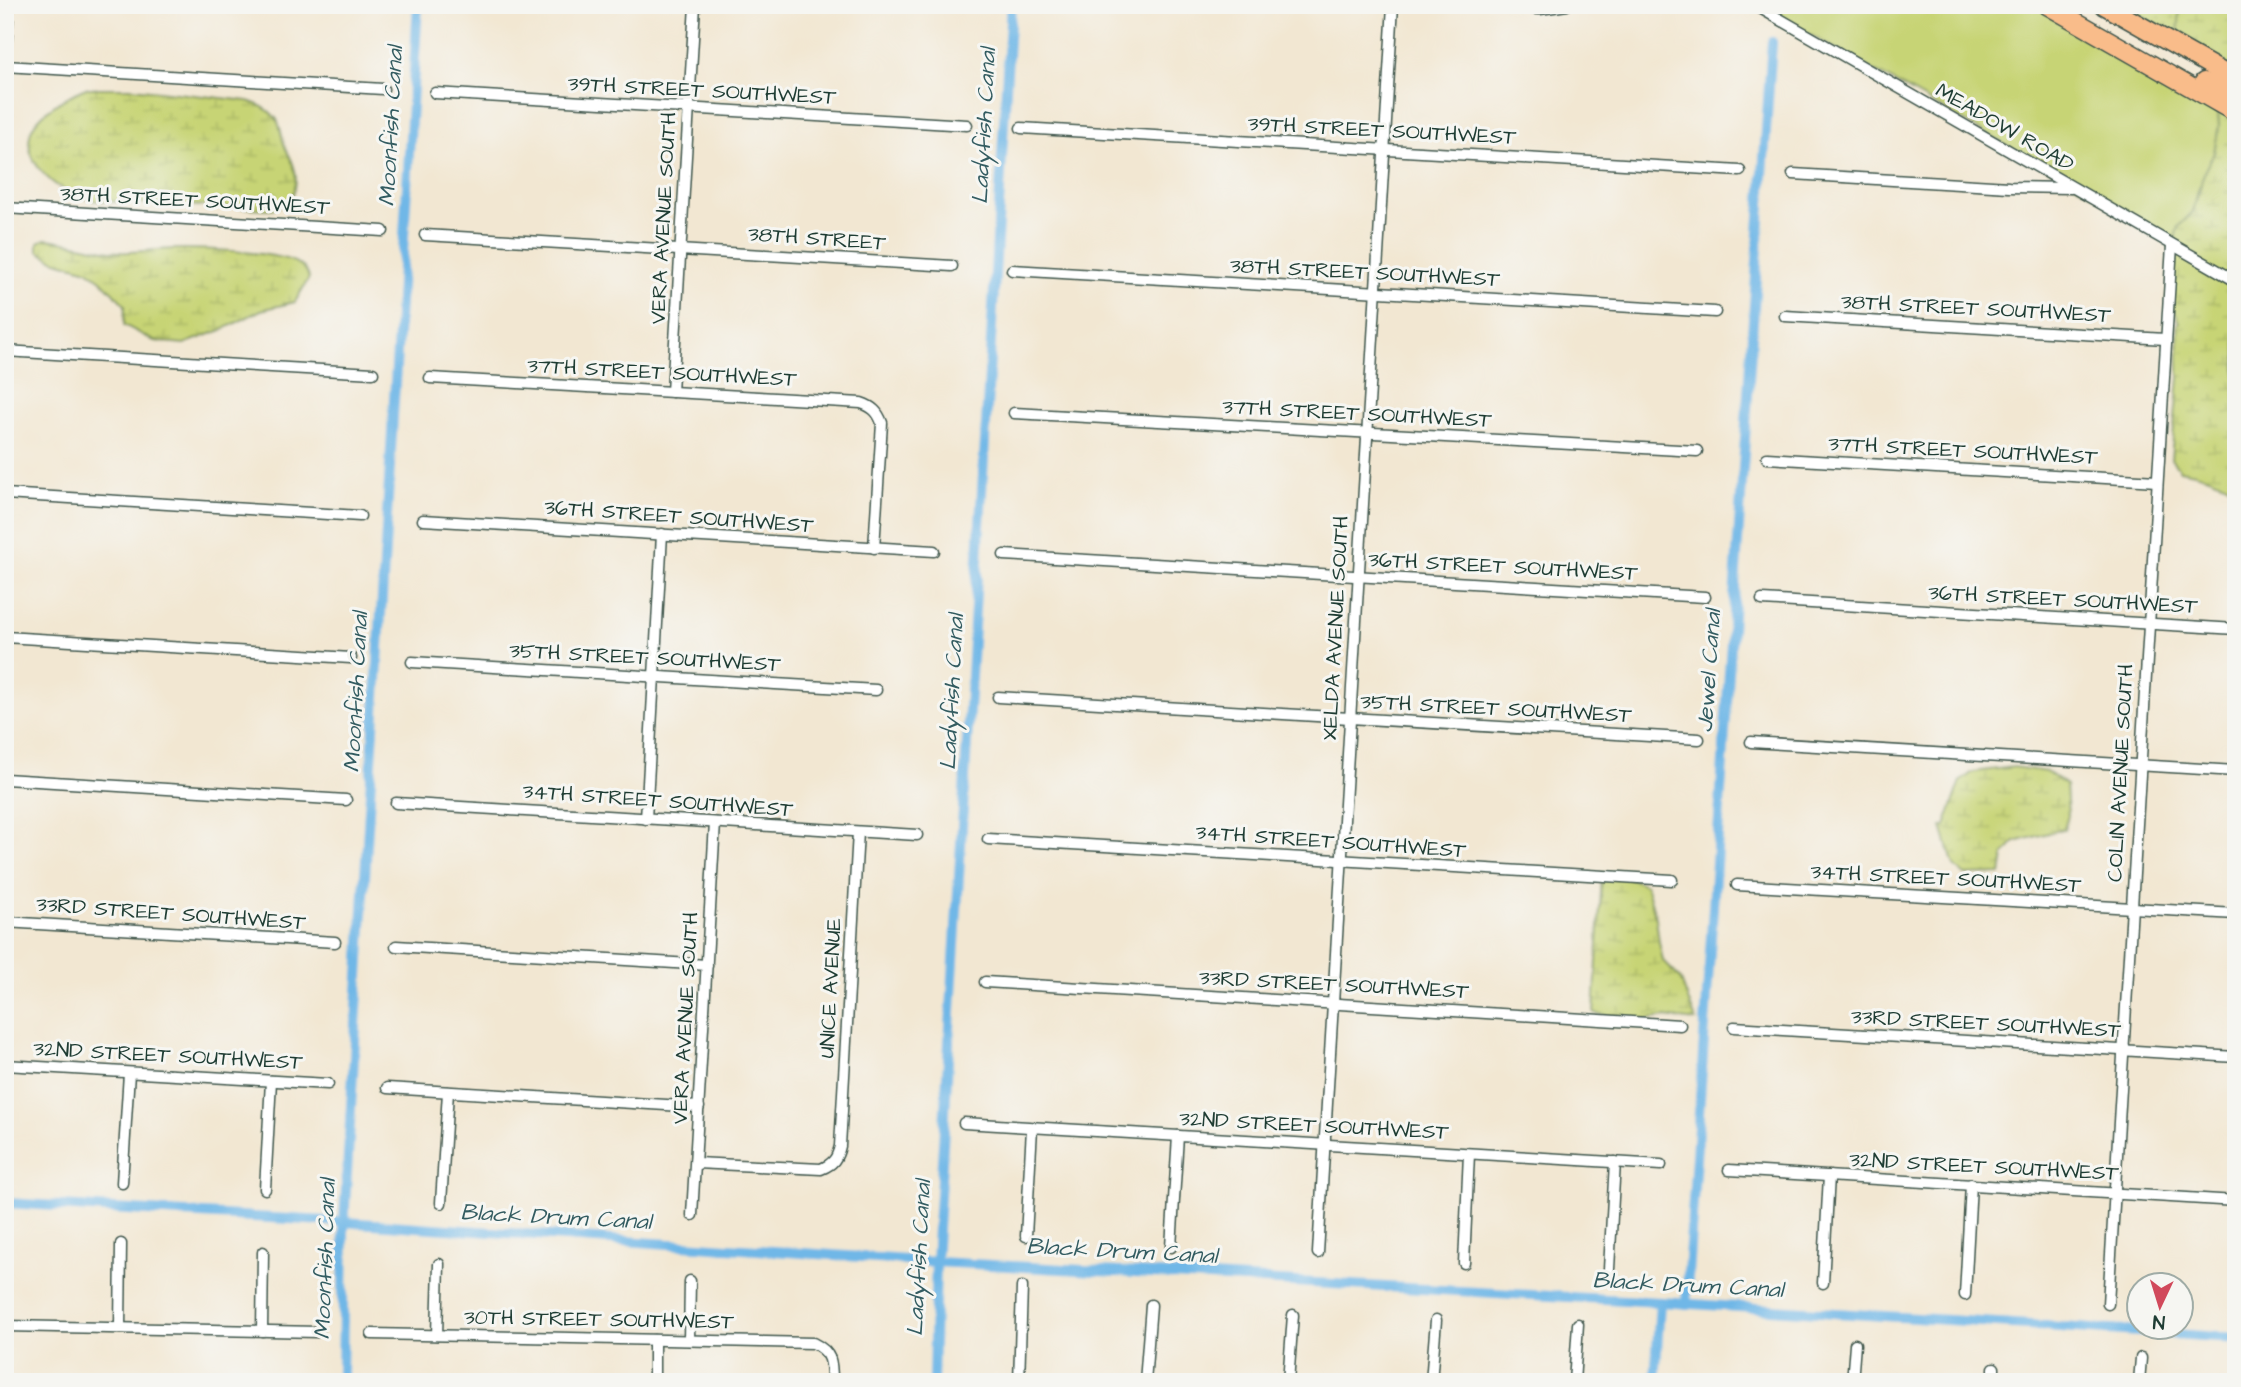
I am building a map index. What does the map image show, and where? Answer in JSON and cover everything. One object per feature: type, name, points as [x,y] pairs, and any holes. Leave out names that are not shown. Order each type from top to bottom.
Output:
[{"type":"highway","points":[[2046,5],[2236,113]]},
{"type":"highway","points":[[2104,5],[2236,80]]},
{"type":"highway","points":[[2069,18],[2095,21],[2177,68],[2220,90],[2236,95]]},
{"type":"street","points":[[9,5],[5,66],[383,89]]},
{"type":"street","name":"VERA AVENUE SOUTH","points":[[672,392],[695,5]]},
{"type":"street","name":"XELDA AVENUE SOUTH","points":[[1318,1253],[1393,5]]},
{"type":"street","points":[[1468,5],[1540,9],[1567,5]]},
{"type":"street","name":"MEADOW ROAD","points":[[1755,5],[2236,281]]},
{"type":"street","name":"39TH STREET SOUTHWEST","points":[[435,93],[967,125]]},
{"type":"street","name":"39TH STREET SOUTHWEST","points":[[1021,128],[1740,171]]},
{"type":"street","points":[[1793,174],[2009,187],[2072,188]]},
{"type":"street","name":"38TH STREET SOUTHWEST","points":[[5,208],[383,231]]},
{"type":"street","points":[[425,235],[680,250]]},
{"type":"street","name":"COLIN AVENUE SOUTH","points":[[2108,1304],[2172,245]]},
{"type":"street","name":"38TH STREET","points":[[680,250],[951,266]]},
{"type":"street","name":"38TH STREET SOUTHWEST","points":[[1012,270],[1715,312]]},
{"type":"street","name":"38TH STREET SOUTHWEST","points":[[1785,316],[2165,339]]},
{"type":"street","points":[[5,351],[373,373]]},
{"type":"street","name":"37TH STREET SOUTHWEST","points":[[430,378],[861,403],[871,406],[882,423],[874,548]]},
{"type":"street","name":"37TH STREET SOUTHWEST","points":[[1014,412],[1697,451]]},
{"type":"street","name":"37TH STREET SOUTHWEST","points":[[1767,458],[2157,481]]},
{"type":"street","points":[[5,494],[360,516]]},
{"type":"street","name":"36TH STREET SOUTHWEST","points":[[423,520],[934,551]]},
{"type":"street","points":[[646,819],[662,534]]},
{"type":"street","name":"36TH STREET SOUTHWEST","points":[[1004,555],[1705,597]]},
{"type":"street","name":"36TH STREET SOUTHWEST","points":[[1762,600],[2236,629]]},
{"type":"street","points":[[5,637],[351,658]]},
{"type":"street","name":"35TH STREET SOUTHWEST","points":[[412,662],[876,690]]},
{"type":"street","name":"35TH STREET SOUTHWEST","points":[[998,697],[1699,739]]},
{"type":"street","points":[[1751,742],[2236,771]]},
{"type":"street","points":[[5,779],[346,800]]},
{"type":"street","name":"34TH STREET SOUTHWEST","points":[[396,803],[917,835]]},
{"type":"street","name":"VERA AVENUE SOUTH","points":[[692,1215],[715,823]]},
{"type":"street","name":"UNICE AVENUE","points":[[696,1163],[821,1169],[837,1158],[840,1146],[858,832]]},
{"type":"street","name":"34TH STREET SOUTHWEST","points":[[988,839],[1672,880]]},
{"type":"street","name":"34TH STREET SOUTHWEST","points":[[1737,885],[2236,914]]},
{"type":"street","name":"33RD STREET SOUTHWEST","points":[[5,922],[335,942]]},
{"type":"street","points":[[396,946],[707,965]]},
{"type":"street","name":"33RD STREET SOUTHWEST","points":[[985,982],[1680,1024]]},
{"type":"street","name":"33RD STREET SOUTHWEST","points":[[1734,1027],[2236,1057]]},
{"type":"street","name":"32ND STREET SOUTHWEST","points":[[5,1065],[328,1084]]},
{"type":"street","points":[[122,1183],[129,1073]]},
{"type":"street","points":[[265,1189],[271,1081]]},
{"type":"street","points":[[387,1088],[699,1107]]},
{"type":"street","points":[[441,1203],[448,1092]]},
{"type":"street","name":"32ND STREET SOUTHWEST","points":[[964,1123],[1661,1165]]},
{"type":"street","points":[[1026,1236],[1032,1128]]},
{"type":"street","points":[[1171,1247],[1178,1136]]},
{"type":"street","points":[[1464,1263],[1469,1154]]},
{"type":"street","points":[[1609,1269],[1615,1162]]},
{"type":"street","name":"32ND STREET SOUTHWEST","points":[[1730,1170],[2236,1200]]},
{"type":"street","points":[[1823,1283],[1829,1176]]},
{"type":"street","points":[[1965,1295],[1971,1184]]},
{"type":"street","points":[[120,1328],[121,1244]]},
{"type":"street","points":[[262,1331],[263,1252]]},
{"type":"street","points":[[437,1335],[439,1264]]},
{"type":"street","points":[[689,1340],[690,1281]]},
{"type":"street","points":[[1019,1382],[1022,1287]]},
{"type":"street","points":[[1145,1382],[1151,1304]]},
{"type":"street","points":[[1288,1382],[1293,1315]]},
{"type":"street","points":[[1431,1382],[1436,1320]]},
{"type":"street","points":[[1574,1382],[1578,1324]]},
{"type":"street","points":[[5,1326],[318,1332]]},
{"type":"street","name":"30TH STREET SOUTHWEST","points":[[372,1334],[813,1343],[824,1348],[832,1363],[832,1382]]},
{"type":"street","points":[[654,1340],[654,1382]]},
{"type":"street","points":[[1852,1382],[1855,1344]]},
{"type":"street","points":[[2139,1382],[2141,1358]]},
{"type":"street","points":[[1994,1368],[1994,1382]]},
{"type":"green space","points":[[1757,5],[2035,5],[2218,109],[2219,126],[2214,153],[2198,191],[2193,212],[2178,227],[2175,240]]},
{"type":"green space","points":[[2121,5],[2180,5],[2178,38]]},
{"type":"green space","points":[[2125,5],[2236,5],[2236,70],[2218,63]]},
{"type":"green space","points":[[86,88],[132,88],[248,101],[263,107],[279,124],[296,176],[294,192],[285,203],[269,209],[97,201],[66,191],[39,168],[33,158],[30,136],[38,119],[50,108]]},
{"type":"green space","points":[[2218,109],[2236,119],[2236,489],[2209,477],[2180,470],[2171,459],[2179,378],[2180,322],[2169,302],[2173,247],[2178,227],[2193,212],[2205,170],[2214,153],[2219,126]]},
{"type":"green space","points":[[45,239],[119,252],[188,249],[257,253],[294,262],[304,268],[309,278],[295,302],[261,310],[224,329],[184,344],[154,341],[124,325],[125,305],[101,280],[87,270],[54,260],[38,251],[38,243]]},
{"type":"green space","points":[[2014,767],[2047,772],[2066,785],[2068,816],[2064,829],[2015,842],[2004,856],[2001,874],[1965,875],[1954,866],[1942,827],[1945,826],[1961,781],[1973,772]]},
{"type":"green space","points":[[1602,874],[1619,874],[1646,885],[1656,918],[1663,961],[1680,978],[1696,1021],[1666,1017],[1636,1021],[1594,1013]]},
{"type":"waterway","name":"Moonfish Canal","points":[[342,1382],[344,1222],[418,5]]},
{"type":"waterway","name":"Ladyfish Canal","points":[[933,1382],[936,1262],[1011,5]]},
{"type":"waterway","name":"Jewel Canal","points":[[1686,1304],[1772,42]]},
{"type":"waterway","name":"Black Drum Canal","points":[[5,1203],[344,1222],[936,1262],[1660,1302],[2236,1338]]},
{"type":"waterway","name":"Jewel Canal","points":[[1655,1382],[1660,1302]]}]
